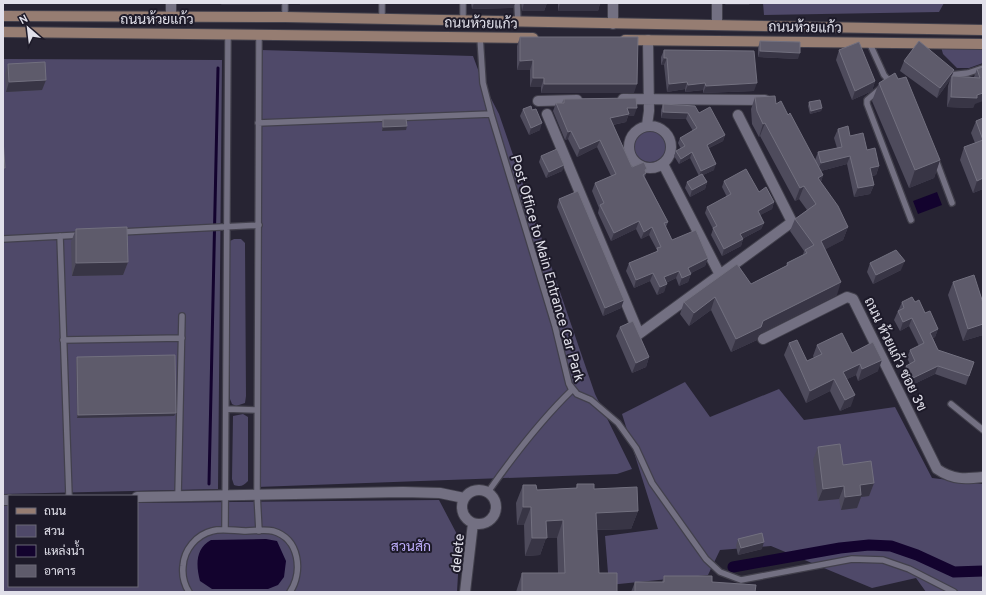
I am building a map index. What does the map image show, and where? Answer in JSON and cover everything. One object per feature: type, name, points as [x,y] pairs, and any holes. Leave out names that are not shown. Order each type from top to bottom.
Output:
[{"type":"main road","name":"ถนนห้วยแก้ว","points":[[3,16],[285,17],[983,30]]},
{"type":"main road","points":[[228,17],[228,33]]},
{"type":"main road","points":[[259,17],[259,33]]},
{"type":"main road","points":[[717,25],[717,40]]},
{"type":"main road","name":"ถนนห้วยแก้ว","points":[[3,32],[259,33],[541,38]]},
{"type":"main road","name":"ถนนห้วยแก้ว","points":[[618,40],[869,42],[931,46],[983,44]]},
{"type":"street","points":[[171,3],[171,17]]},
{"type":"street","points":[[613,3],[614,24]]},
{"type":"street","points":[[717,3],[717,25]]},
{"type":"street","points":[[647,125],[649,99],[648,40]]},
{"type":"street","points":[[538,101],[586,100]]},
{"type":"street","points":[[609,100],[765,100]]},
{"type":"street","points":[[548,114],[639,334],[792,222],[738,115]]},
{"type":"street","points":[[647,125],[660,127],[669,136],[672,148],[663,164],[650,168],[636,164],[629,152],[630,138],[634,132],[647,125]]},
{"type":"street","points":[[663,164],[720,275]]},
{"type":"street","name":"ถนน ห้วยแก้ว ซอย 3ข","points":[[763,339],[847,297],[853,299],[937,469],[947,476],[965,479],[983,477]]},
{"type":"street","points":[[138,497],[403,492],[440,493],[464,498]]},
{"type":"street","points":[[473,523],[485,523],[494,514],[495,502],[488,492]]},
{"type":"lane","points":[[285,3],[285,17]]},
{"type":"lane","points":[[382,3],[382,20]]},
{"type":"lane","points":[[463,3],[463,21]]},
{"type":"lane","points":[[517,3],[518,22]]},
{"type":"lane","points":[[225,530],[228,33]]},
{"type":"lane","points":[[259,33],[257,410],[257,494],[259,531]]},
{"type":"lane","points":[[480,36],[483,83],[555,326],[569,384],[572,390],[591,400],[618,422],[636,448],[652,483],[706,559],[720,572],[741,580],[852,559],[883,560],[909,569],[954,592]]},
{"type":"lane","points":[[869,42],[889,82],[898,87]]},
{"type":"lane","points":[[942,66],[950,75],[968,73],[983,68]]},
{"type":"lane","points":[[889,82],[867,100],[867,104],[911,220]]},
{"type":"lane","points":[[258,123],[491,114]]},
{"type":"lane","points":[[392,122],[491,114]]},
{"type":"lane","points":[[933,152],[952,203]]},
{"type":"lane","points":[[114,233],[218,226],[259,225]]},
{"type":"lane","points":[[3,239],[91,234]]},
{"type":"lane","points":[[60,236],[69,495]]},
{"type":"lane","points":[[178,496],[182,316]]},
{"type":"lane","points":[[63,340],[182,338]]},
{"type":"lane","points":[[465,592],[473,523],[467,520],[462,509],[464,498],[473,491],[478,490],[488,492],[519,448],[548,413],[572,390]]},
{"type":"lane","points":[[951,404],[983,430]]},
{"type":"lane","points":[[226,409],[257,410]]},
{"type":"lane","points":[[189,592],[182,573],[183,559],[189,546],[199,536],[212,531],[225,530],[273,531],[285,538],[294,549],[299,570],[296,583],[290,592]]},
{"type":"green space","points":[[763,3],[944,3],[939,12],[764,15]]},
{"type":"green space","points":[[941,47],[983,48],[983,63],[969,68],[957,68],[943,54]]},
{"type":"green space","points":[[261,50],[473,56],[483,83],[499,114],[595,394],[632,469],[617,474],[257,487]]},
{"type":"green space","points":[[3,59],[222,60],[218,489],[3,494]]},
{"type":"green space","points":[[650,130],[661,135],[666,146],[661,157],[650,162],[639,157],[634,146],[639,135]]},
{"type":"green space","points":[[234,239],[241,239],[245,243],[246,396],[245,403],[236,406],[232,404],[230,399],[230,241]]},
{"type":"green space","points":[[685,382],[710,417],[779,389],[804,420],[895,407],[932,478],[983,484],[983,592],[926,592],[916,578],[872,588],[771,546],[720,550],[708,575],[609,585],[605,536],[658,529],[622,414]]},
{"type":"green space","points":[[243,414],[248,417],[248,481],[243,485],[238,486],[234,485],[232,479],[233,416]]},
{"type":"green space","name":"สวนสัก","points":[[439,500],[460,540],[457,592],[3,592],[3,504],[8,504],[8,587],[138,587],[138,503]]},
{"type":"water","points":[[937,192],[942,205],[918,214],[913,201]]},
{"type":"water","points":[[266,539],[277,541],[286,561],[284,577],[278,585],[268,589],[212,589],[200,581],[198,569],[199,553],[211,540]]},
{"type":"building","points":[[520,37],[638,37],[637,84],[544,84],[544,78],[533,78],[533,60],[520,61]]},
{"type":"building","points":[[760,41],[800,42],[800,53],[760,51]]},
{"type":"building","points":[[919,41],[954,70],[940,88],[904,61]]},
{"type":"building","points":[[859,42],[875,81],[855,91],[839,50]]},
{"type":"building","points":[[664,50],[754,51],[757,83],[706,86],[705,83],[688,85],[687,82],[669,84],[667,58],[664,58]]},
{"type":"building","points":[[45,62],[46,80],[9,82],[8,64]]},
{"type":"building","points":[[983,67],[983,93],[977,95],[977,98],[951,97],[952,76],[980,78],[977,69]]},
{"type":"building","points":[[895,73],[898,79],[906,77],[940,160],[915,170],[879,83]]},
{"type":"building","points":[[775,96],[776,104],[781,101],[788,115],[790,113],[823,175],[818,178],[838,206],[848,227],[821,241],[841,282],[763,321],[761,327],[736,339],[715,297],[694,313],[684,302],[737,264],[751,284],[788,265],[787,263],[807,253],[805,250],[814,245],[795,219],[816,204],[804,186],[800,188],[757,111],[755,97]]},
{"type":"building","points":[[636,98],[637,108],[627,108],[629,114],[610,118],[632,167],[644,162],[647,169],[645,170],[646,173],[643,175],[668,222],[664,223],[672,240],[696,230],[708,258],[688,268],[691,274],[682,278],[679,271],[664,277],[667,284],[660,287],[653,273],[636,280],[629,263],[658,251],[657,248],[661,247],[652,227],[644,232],[639,221],[614,233],[600,205],[604,203],[595,183],[616,174],[600,140],[580,149],[571,131],[568,132],[556,103],[564,103],[564,99]]},
{"type":"building","points":[[820,100],[822,108],[811,111],[809,102]]},
{"type":"building","points":[[663,104],[695,106],[699,113],[710,107],[725,135],[707,145],[716,164],[701,171],[692,152],[681,159],[676,151],[685,146],[680,138],[697,128],[688,113],[663,112]]},
{"type":"building","points":[[531,106],[532,110],[536,109],[542,123],[531,128],[523,109]]},
{"type":"building","points":[[983,118],[983,140],[976,121]]},
{"type":"building","points":[[383,119],[406,119],[407,126],[383,127]]},
{"type":"building","points":[[848,126],[850,136],[863,133],[867,150],[875,148],[879,166],[870,168],[874,185],[858,188],[850,156],[821,163],[818,152],[842,147],[838,129]]},
{"type":"building","points":[[3,139],[5,168],[3,168]]},
{"type":"building","points":[[983,140],[983,178],[977,181],[964,147]]},
{"type":"building","points":[[557,149],[564,165],[549,172],[541,156]]},
{"type":"building","points":[[746,169],[759,192],[766,187],[774,202],[758,211],[764,223],[740,234],[743,239],[724,249],[713,228],[717,226],[707,207],[731,194],[724,181]]},
{"type":"building","points":[[702,174],[707,182],[692,190],[687,182]]},
{"type":"building","points":[[578,191],[624,300],[605,308],[559,199]]},
{"type":"building","points":[[127,227],[128,262],[76,263],[76,229]]},
{"type":"building","points":[[896,250],[905,261],[876,275],[870,263]]},
{"type":"building","points":[[974,275],[983,303],[983,324],[968,329],[953,282]]},
{"type":"building","points":[[912,297],[915,302],[919,300],[925,313],[930,311],[938,329],[930,333],[938,350],[974,362],[969,376],[938,366],[913,378],[906,366],[915,361],[910,350],[924,343],[912,318],[903,322],[898,311],[904,308],[902,302]]},
{"type":"building","points":[[633,321],[649,357],[636,363],[620,327]]},
{"type":"building","points":[[842,333],[852,353],[873,342],[882,360],[862,369],[860,364],[843,372],[855,395],[845,400],[834,379],[810,391],[789,343],[797,340],[807,361],[822,354],[817,345]]},
{"type":"building","points":[[175,355],[176,413],[78,415],[77,357]]},
{"type":"building","points":[[840,444],[843,465],[871,461],[874,483],[860,485],[861,495],[845,497],[844,486],[823,489],[818,447]]},
{"type":"building","points":[[577,484],[594,484],[594,489],[637,487],[638,511],[596,513],[599,573],[617,573],[617,592],[522,592],[522,573],[565,573],[563,520],[546,521],[547,538],[532,538],[531,507],[523,507],[523,485],[536,485],[537,490],[577,488]]},
{"type":"building","points":[[762,533],[764,542],[741,548],[738,539]]},
{"type":"building","points":[[664,576],[712,576],[712,582],[756,585],[755,592],[635,592],[635,582],[664,582]]},
{"type":"waterway","points":[[209,484],[218,68]]},
{"type":"waterway","points":[[733,567],[840,548],[869,545],[891,546],[917,555],[954,572],[983,571]]}]
